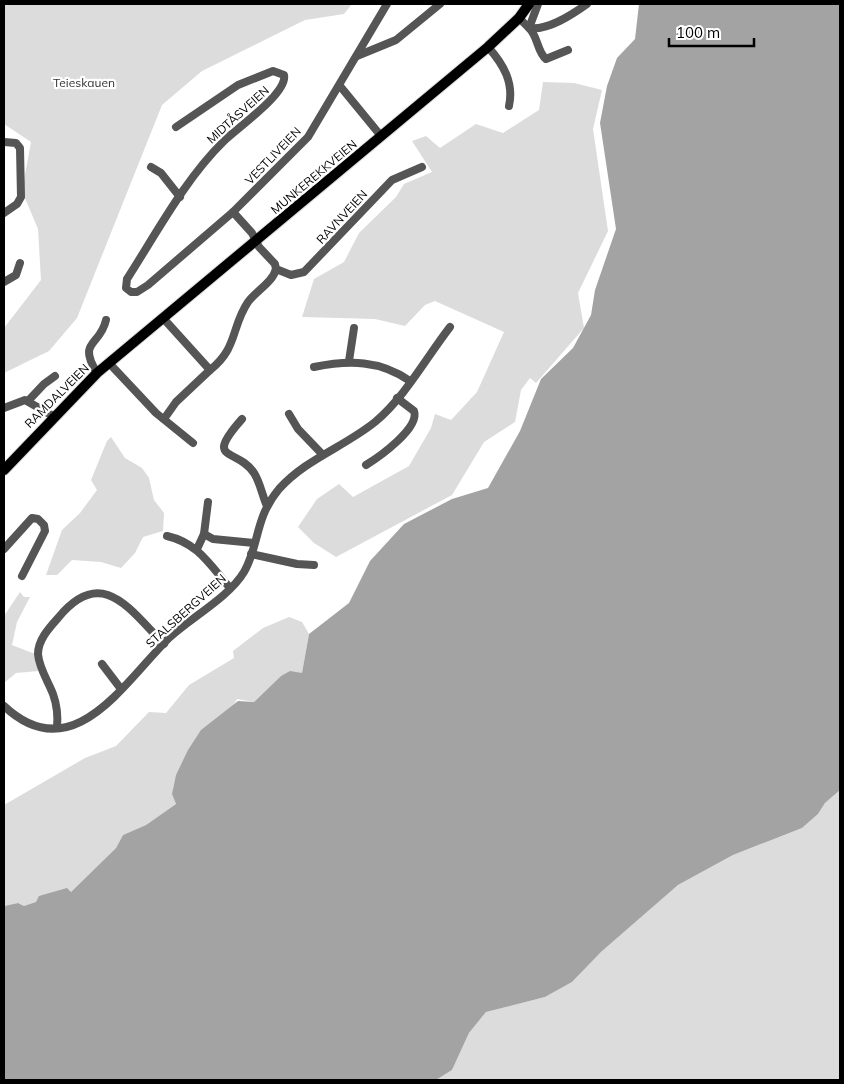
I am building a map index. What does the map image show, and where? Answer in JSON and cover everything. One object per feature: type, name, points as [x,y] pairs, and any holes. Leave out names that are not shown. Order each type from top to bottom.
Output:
[{"type":"main road","name":"MUNKEREKKVEIEN","points":[[109,363],[488,47],[520,18],[529,4]]},
{"type":"main road","name":"RAMDALVEIEN","points":[[4,470],[53,416],[109,363]]},
{"type":"street","name":"VESTLIVEIEN","points":[[233,212],[308,137],[387,4]]},
{"type":"street","points":[[357,56],[396,40],[440,4]]},
{"type":"street","points":[[529,28],[538,4]]},
{"type":"street","points":[[529,28],[561,20],[587,4]]},
{"type":"street","points":[[520,18],[533,32],[544,58],[568,50]]},
{"type":"street","points":[[488,47],[510,81],[509,106]]},
{"type":"street","name":"MIDTÅSVEIEN","points":[[176,127],[251,78],[273,71],[284,76],[281,90],[216,149],[180,197],[127,279],[126,284],[129,292],[137,292],[148,285],[233,212]]},
{"type":"street","points":[[340,86],[381,136]]},
{"type":"street","points":[[4,142],[16,143],[20,148],[22,190],[17,204],[4,213]]},
{"type":"street","points":[[151,167],[160,173],[180,197]]},
{"type":"street","name":"RAVNVEIEN","points":[[276,269],[292,275],[304,272],[392,180],[422,167]]},
{"type":"street","points":[[164,419],[176,402],[228,353],[247,303],[276,269],[246,226],[233,212]]},
{"type":"street","points":[[4,282],[16,275],[20,263]]},
{"type":"street","points":[[163,318],[210,370]]},
{"type":"street","points":[[97,373],[88,359],[88,352],[106,320]]},
{"type":"street","name":"STALSBERGVEIEN","points":[[4,706],[31,725],[58,728],[74,726],[99,712],[164,644],[230,588],[244,572],[267,506],[288,480],[322,454],[375,422],[397,398],[450,327]]},
{"type":"street","points":[[349,361],[354,328]]},
{"type":"street","points":[[314,367],[349,361],[385,367],[410,381]]},
{"type":"street","points":[[109,363],[164,419],[193,443]]},
{"type":"street","points":[[28,401],[44,384],[55,376]]},
{"type":"street","points":[[366,465],[399,440],[414,418],[414,411],[397,398]]},
{"type":"street","points":[[4,408],[20,400],[28,401],[53,416]]},
{"type":"street","points":[[289,414],[298,429],[322,454]]},
{"type":"street","points":[[242,419],[226,438],[225,449],[228,454],[246,465],[255,474],[267,506]]},
{"type":"street","points":[[197,549],[204,534],[208,502]]},
{"type":"street","points":[[4,549],[32,518],[38,519],[44,525],[45,531],[22,576]]},
{"type":"street","points":[[204,534],[213,539],[254,543]]},
{"type":"street","points":[[167,536],[184,540],[197,549],[230,588]]},
{"type":"street","points":[[251,554],[296,564],[314,565]]},
{"type":"street","points":[[58,728],[56,703],[40,666],[38,651],[45,634],[68,607],[94,593],[112,594],[127,605],[164,644]]},
{"type":"street","points":[[102,664],[121,689]]},
{"type":"green space","name":"Teieskauen","points":[[4,4],[352,4],[344,14],[305,20],[202,71],[162,105],[77,318],[49,351],[4,373],[4,328],[41,280],[38,229],[22,191],[31,142],[4,124]]},
{"type":"green space","points":[[543,82],[574,83],[602,90],[593,129],[608,231],[578,293],[584,328],[536,383],[530,378],[521,390],[515,422],[484,442],[452,495],[336,557],[314,543],[298,527],[317,499],[339,484],[353,497],[409,466],[431,428],[435,414],[451,420],[477,392],[504,332],[435,301],[425,305],[405,326],[375,319],[302,317],[314,279],[344,262],[359,233],[396,197],[404,184],[432,172],[412,141],[426,136],[440,148],[476,124],[503,133],[539,110]]},
{"type":"green space","points":[[111,437],[125,458],[142,468],[149,478],[154,500],[164,513],[163,531],[143,537],[135,553],[121,568],[101,562],[72,560],[57,575],[46,575],[62,530],[80,513],[97,490],[91,480],[107,441]]},
{"type":"green space","points":[[20,592],[24,597],[30,597],[17,622],[12,645],[35,654],[39,671],[16,673],[4,683],[4,616]]},
{"type":"green space","points":[[289,617],[302,622],[309,634],[302,673],[281,676],[254,702],[237,699],[230,708],[215,720],[188,753],[181,767],[173,790],[176,804],[146,825],[123,835],[116,848],[71,892],[24,906],[18,903],[4,906],[4,805],[85,758],[116,746],[149,712],[166,713],[189,685],[234,658],[233,651],[263,628]]},
{"type":"green space","points":[[840,790],[840,1080],[436,1080],[452,1070],[469,1033],[486,1012],[545,997],[572,982],[601,952],[678,885],[733,855],[802,828]]},
{"type":"shaded area","points":[[639,4],[840,4],[840,790],[802,828],[733,855],[678,885],[601,952],[572,982],[545,997],[486,1012],[469,1033],[452,1070],[436,1080],[4,1080],[4,906],[18,903],[24,906],[36,902],[39,896],[67,888],[71,892],[116,848],[123,835],[146,825],[176,804],[172,794],[176,775],[188,750],[201,730],[238,701],[254,702],[281,676],[290,671],[302,673],[309,634],[349,603],[370,561],[404,524],[452,499],[488,488],[520,431],[541,379],[573,348],[591,315],[595,290],[616,229],[600,123],[607,86],[617,58],[635,39]]}]
